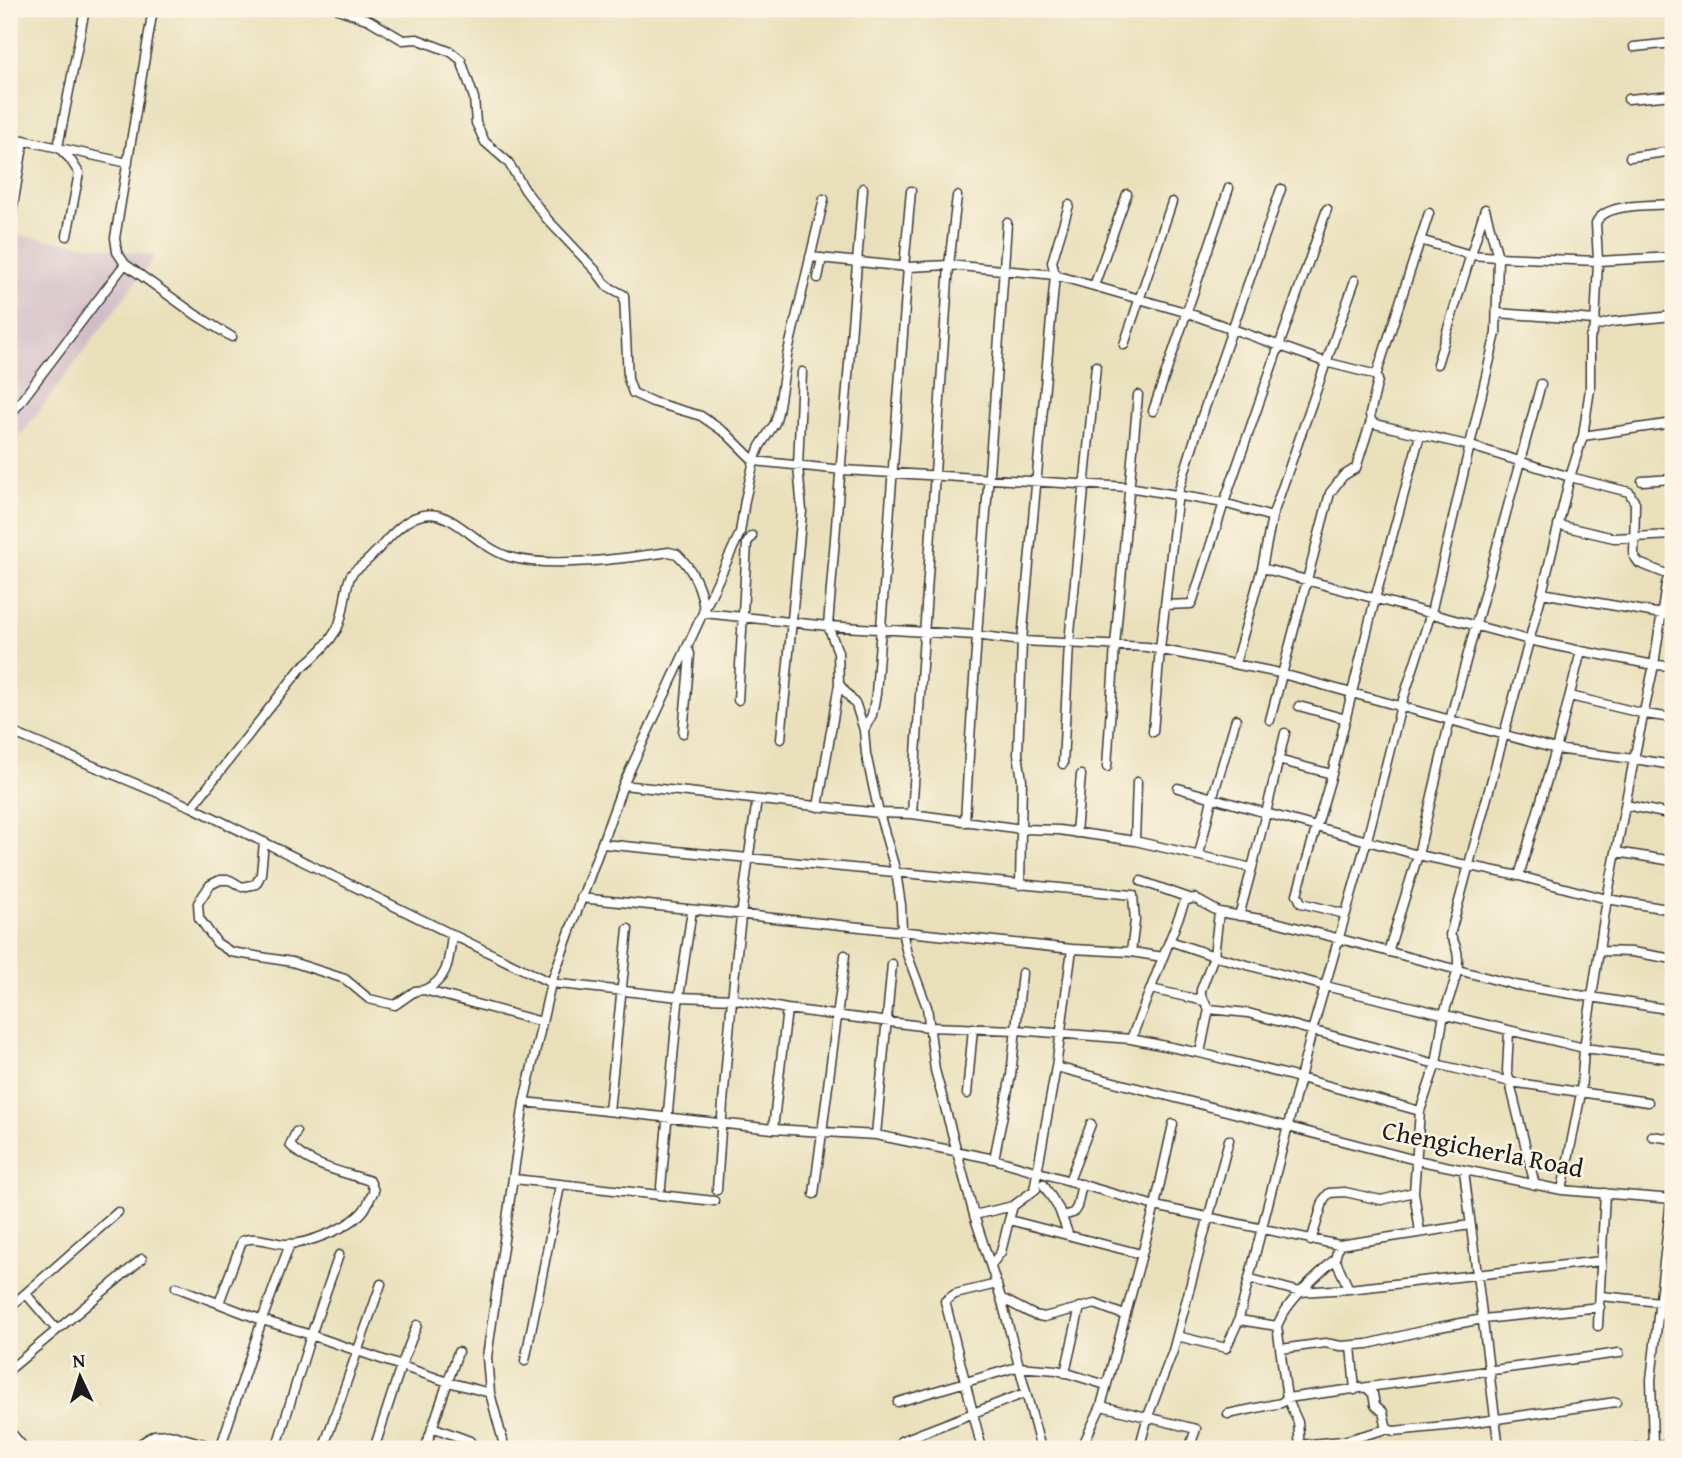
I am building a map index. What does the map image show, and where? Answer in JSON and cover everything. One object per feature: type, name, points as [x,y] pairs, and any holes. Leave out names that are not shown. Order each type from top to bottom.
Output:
[{"type":"street","points":[[9,28],[11,9]]},
{"type":"street","points":[[79,173],[58,147],[85,9]]},
{"type":"street","points":[[153,9],[116,238],[117,252],[125,264],[196,315],[232,337]]},
{"type":"street","points":[[338,9],[369,20],[403,40],[418,39],[451,52],[461,60],[474,98],[476,123],[485,142],[508,162],[547,219],[607,286],[624,295],[627,371],[633,393],[653,402],[701,416],[727,434],[754,461],[842,470],[1128,487],[1178,493],[1272,517]]},
{"type":"street","points":[[1634,47],[1673,43]]},
{"type":"street","points":[[1628,99],[1673,95]]},
{"type":"street","points":[[9,137],[128,163]]},
{"type":"street","points":[[10,224],[24,140]]},
{"type":"street","points":[[1630,157],[1673,151]]},
{"type":"street","points":[[67,236],[83,153]]},
{"type":"street","points":[[818,807],[839,684],[838,652],[828,626],[863,188]]},
{"type":"street","points":[[1153,411],[1229,188]]},
{"type":"street","points":[[1153,732],[1178,493],[1231,329],[1281,189]]},
{"type":"street","points":[[864,730],[874,705],[881,628],[911,191]]},
{"type":"street","points":[[1094,286],[1126,194]]},
{"type":"street","points":[[912,814],[949,265],[957,196]]},
{"type":"street","points":[[505,1449],[490,1393],[487,1357],[524,1102],[551,983],[623,785],[740,533],[754,461],[775,423],[824,199]]},
{"type":"street","points":[[1124,345],[1172,202]]},
{"type":"street","points":[[1420,1232],[1414,1192],[1420,1111],[1436,1064],[1444,1015],[1458,971],[1456,944],[1450,935],[1583,436],[1590,389],[1590,338],[1595,323],[1598,261],[1596,223],[1604,212],[1673,204]]},
{"type":"street","points":[[1020,885],[1022,780],[1018,754],[1022,641],[1055,275],[1052,262],[1069,205]]},
{"type":"street","points":[[1165,605],[1191,604],[1327,209]]},
{"type":"street","points":[[1177,1336],[1226,1348],[1239,1320],[1251,1279],[1312,1031],[1367,840],[1401,706],[1431,613],[1496,333],[1498,257],[1485,209],[1437,364]]},
{"type":"street","points":[[1270,720],[1330,493],[1343,476],[1356,468],[1371,421],[1370,414],[1378,386],[1376,376],[1429,213]]},
{"type":"street","points":[[965,822],[975,635],[1007,223]]},
{"type":"street","points":[[1420,240],[1471,255],[1498,257],[1598,261],[1673,257]]},
{"type":"street","points":[[810,257],[906,267],[949,265],[1055,275],[1185,312],[1325,362],[1376,376]]},
{"type":"street","points":[[818,278],[822,258]]},
{"type":"street","points":[[9,416],[125,264]]},
{"type":"street","points":[[1235,664],[1262,568],[1272,517],[1354,280]]},
{"type":"street","points":[[1497,313],[1595,323],[1673,316]]},
{"type":"street","points":[[1063,764],[1069,643],[1096,366]]},
{"type":"street","points":[[780,739],[802,511],[798,466],[802,372]]},
{"type":"street","points":[[1388,952],[1418,855],[1450,720],[1541,384]]},
{"type":"street","points":[[1107,767],[1128,487],[1138,395]]},
{"type":"street","points":[[1371,421],[1382,426],[1471,446],[1629,492],[1635,503],[1635,560],[1671,573],[1607,899],[1584,1048],[1581,1093],[1562,1190]]},
{"type":"street","points":[[1583,436],[1673,423]]},
{"type":"street","points":[[1345,914],[1301,903],[1297,898],[1332,775],[1374,599],[1420,435]]},
{"type":"street","points":[[1642,481],[1673,479]]},
{"type":"street","points":[[192,807],[301,668],[337,629],[351,574],[369,560],[399,527],[420,514],[435,513],[446,517],[492,550],[512,558],[551,561],[612,559],[669,552],[677,554],[697,582],[704,613]]},
{"type":"street","points":[[1558,525],[1601,536],[1673,536]]},
{"type":"street","points":[[738,700],[747,543],[752,537]]},
{"type":"street","points":[[1262,568],[1529,640],[1654,665],[1673,666]]},
{"type":"street","points":[[1542,593],[1673,617]]},
{"type":"street","points":[[704,613],[828,626],[1160,649],[1281,674],[1556,749],[1673,765]]},
{"type":"street","points":[[683,733],[690,654],[687,647]]},
{"type":"street","points":[[1519,876],[1581,651]]},
{"type":"street","points":[[839,684],[856,705],[864,730],[866,754],[895,872],[907,954],[927,1007],[935,1070],[974,1215],[1001,1298],[1017,1367],[1041,1449]]},
{"type":"street","points":[[1570,696],[1673,718]]},
{"type":"street","points":[[1299,706],[1346,719]]},
{"type":"street","points":[[1199,855],[1212,799],[1236,719]]},
{"type":"street","points":[[9,731],[192,807],[551,983],[679,997],[734,999],[787,1009],[929,1027],[1017,1030],[1131,1039],[1200,1053],[1420,1111]]},
{"type":"street","points":[[1239,916],[1285,733]]},
{"type":"street","points":[[1278,760],[1332,775]]},
{"type":"street","points":[[1076,832],[1081,775]]},
{"type":"street","points":[[1135,841],[1137,782]]},
{"type":"street","points":[[623,785],[818,807],[912,814],[1022,829],[1076,832],[1135,841],[1252,868]]},
{"type":"street","points":[[1178,788],[1418,855],[1519,876],[1607,899],[1673,910]]},
{"type":"street","points":[[717,1190],[721,1123],[748,859],[757,800]]},
{"type":"street","points":[[1626,805],[1673,815]]},
{"type":"street","points":[[264,842],[261,874],[256,884],[242,887],[230,880],[220,880],[210,886],[198,904],[199,918],[217,943],[231,951],[292,962],[345,979],[369,999],[396,1005],[415,991],[436,985],[444,972],[452,934]]},
{"type":"street","points":[[603,844],[1133,895],[1135,921],[1131,951]]},
{"type":"street","points":[[1616,852],[1673,861]]},
{"type":"street","points":[[1141,881],[1194,898],[1219,912],[1272,921],[1515,985],[1673,1010]]},
{"type":"street","points":[[581,898],[1072,949],[1131,951],[1163,957]]},
{"type":"street","points":[[1131,1039],[1185,901],[1189,898]]},
{"type":"street","points":[[661,1187],[679,997],[692,910]]},
{"type":"street","points":[[1200,1053],[1206,1005],[1201,996],[1202,983],[1214,956],[1219,912]]},
{"type":"street","points":[[609,1111],[628,929]]},
{"type":"street","points":[[1170,941],[1214,956],[1325,986],[1509,1031],[1584,1048],[1673,1059]]},
{"type":"street","points":[[1034,1190],[1056,1067],[1072,949]]},
{"type":"street","points":[[1600,951],[1673,959]]},
{"type":"street","points":[[814,1194],[845,955]]},
{"type":"street","points":[[876,1135],[892,964]]},
{"type":"street","points":[[994,1159],[1011,1075],[1022,973]]},
{"type":"street","points":[[1151,989],[1511,1082],[1648,1102]]},
{"type":"street","points":[[424,990],[542,1022]]},
{"type":"street","points":[[773,1129],[787,1009]]},
{"type":"street","points":[[967,1094],[973,1028]]},
{"type":"street","points":[[1509,1031],[1507,1071],[1535,1185]]},
{"type":"street","name":"Chengicherla Road","points":[[1056,1067],[1464,1171],[1562,1190],[1672,1199]]},
{"type":"street","points":[[524,1102],[773,1129],[876,1135],[994,1159],[1155,1206],[1339,1245],[1469,1225]]},
{"type":"street","points":[[1069,1181],[1091,1124]]},
{"type":"street","points":[[1081,1449],[1101,1406],[1155,1206],[1173,1124]]},
{"type":"street","points":[[219,1303],[242,1241],[253,1238],[290,1244],[307,1242],[354,1220],[364,1210],[374,1191],[370,1181],[316,1163],[293,1149],[290,1145],[296,1132]]},
{"type":"street","points":[[1653,1136],[1673,1139]]},
{"type":"street","points":[[1139,1449],[1147,1416],[1159,1392],[1177,1336],[1229,1140]]},
{"type":"street","points":[[1464,1171],[1499,1449]]},
{"type":"street","points":[[974,1215],[1013,1206],[1055,1177]]},
{"type":"street","points":[[514,1180],[714,1201]]},
{"type":"street","points":[[1043,1184],[1062,1216],[1069,1236]]},
{"type":"street","points":[[1062,1216],[1073,1213],[1077,1207],[1082,1184]]},
{"type":"street","points":[[525,1361],[559,1186]]},
{"type":"street","points":[[1311,1241],[1324,1199],[1329,1193],[1345,1192],[1381,1200],[1414,1192]]},
{"type":"street","points":[[1598,1326],[1605,1193]]},
{"type":"street","points":[[1653,1444],[1651,1380],[1672,1199]]},
{"type":"street","points":[[991,1265],[1001,1252],[1013,1206]]},
{"type":"street","points":[[9,1308],[118,1212]]},
{"type":"street","points":[[1009,1220],[1141,1254]]},
{"type":"street","points":[[132,1449],[154,1434],[169,1434],[221,1449],[262,1320],[290,1244]]},
{"type":"street","points":[[1339,1245],[1335,1259],[1300,1292],[1277,1326],[1287,1398],[1298,1422],[1299,1447],[1343,1441],[1387,1429],[1426,1429],[1616,1402]]},
{"type":"street","points":[[276,1449],[339,1255]]},
{"type":"street","points":[[9,1370],[142,1259]]},
{"type":"street","points":[[1335,1259],[1349,1289]]},
{"type":"street","points":[[1251,1279],[1300,1292],[1601,1261]]},
{"type":"street","points":[[323,1449],[381,1283]]},
{"type":"street","points":[[982,1449],[945,1301],[955,1294],[997,1284]]},
{"type":"street","points":[[176,1287],[262,1320],[448,1382],[490,1393]]},
{"type":"street","points":[[26,1294],[56,1329]]},
{"type":"street","points":[[1601,1296],[1660,1302]]},
{"type":"street","points":[[1001,1298],[1034,1315],[1044,1317],[1095,1304],[1104,1305],[1124,1315]]},
{"type":"street","points":[[1065,1373],[1080,1307]]},
{"type":"street","points":[[1281,1349],[1325,1343],[1350,1346],[1368,1344],[1483,1319],[1600,1307]]},
{"type":"street","points":[[1239,1320],[1277,1326]]},
{"type":"street","points":[[374,1449],[417,1325]]},
{"type":"street","points":[[1350,1346],[1355,1390]]},
{"type":"street","points":[[425,1449],[458,1352]]},
{"type":"street","points":[[1228,1414],[1281,1403],[1287,1398],[1619,1353]]},
{"type":"street","points":[[898,1402],[1017,1367],[1065,1373],[1106,1385]]},
{"type":"street","points":[[1368,1389],[1373,1394],[1375,1405],[1383,1412],[1387,1429]]},
{"type":"street","points":[[901,1441],[1025,1394]]},
{"type":"street","points":[[1101,1406],[1196,1429],[1189,1449]]},
{"type":"street","points":[[432,1427],[470,1441],[473,1449]]},
{"type":"street","points":[[9,1430],[25,1449]]},
{"type":"street","points":[[1618,1449],[1673,1444]]},
{"type":"shaded area","points":[[9,234],[156,255],[9,451]]}]
